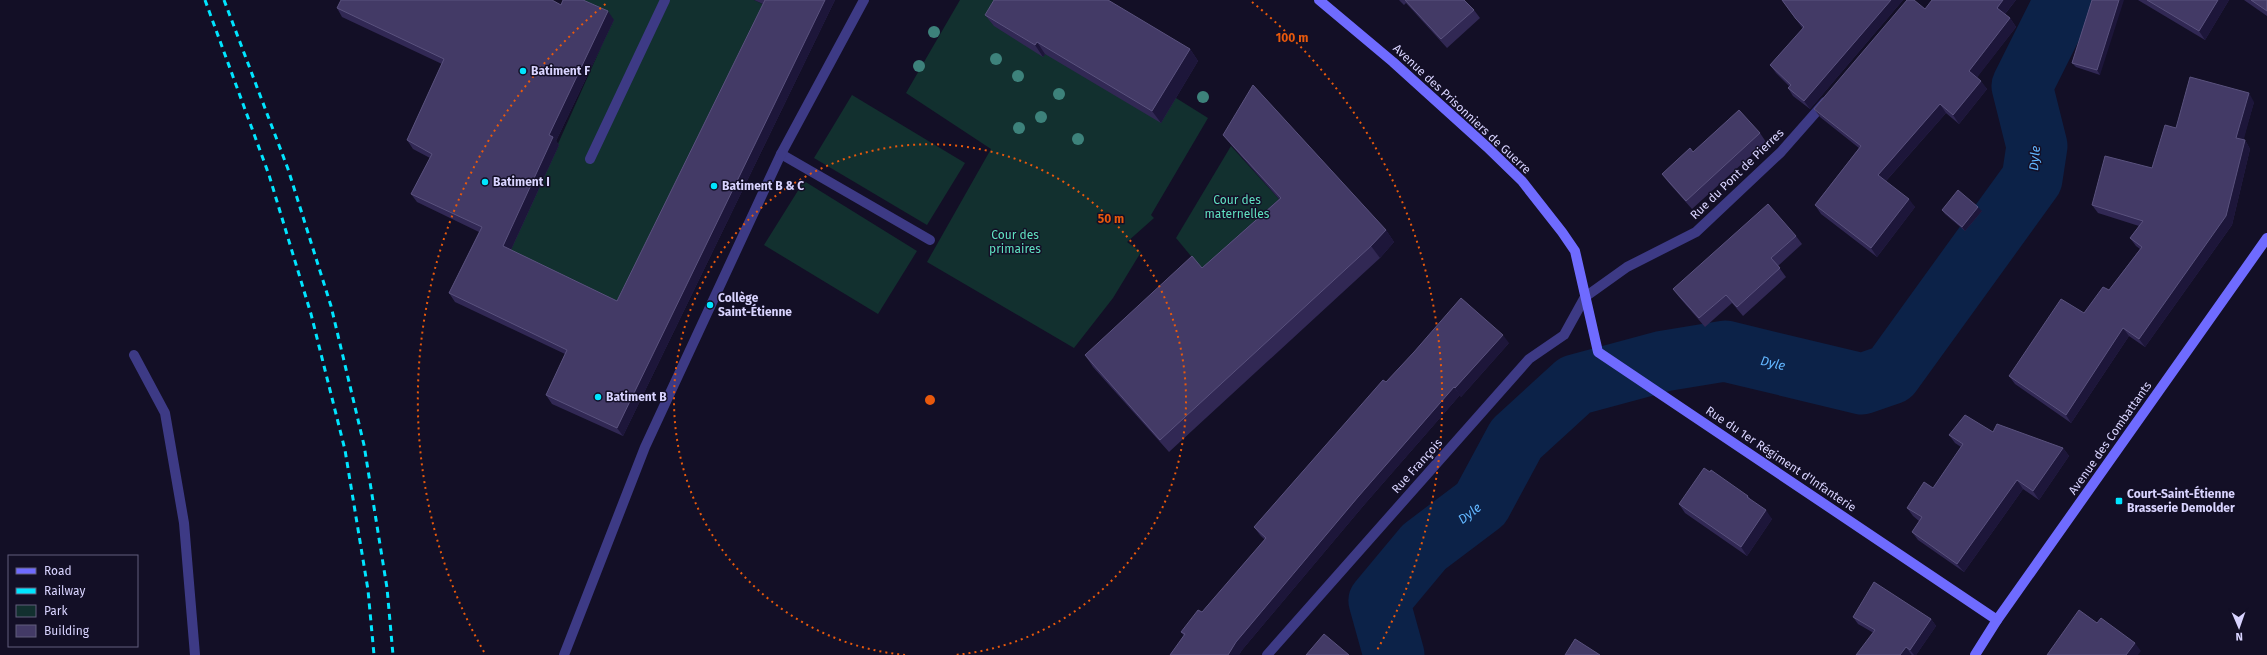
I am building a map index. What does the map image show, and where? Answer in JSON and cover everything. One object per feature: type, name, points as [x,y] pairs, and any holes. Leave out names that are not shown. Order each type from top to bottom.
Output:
[{"type":"street","points":[[590,159],[665,0]]},
{"type":"street","points":[[564,655],[645,447],[781,154],[864,0]]},
{"type":"street","name":"Avenue des Prisonniers de Guerre","points":[[1319,0],[1393,62],[1522,181],[1575,251],[1585,296]]},
{"type":"street","name":"Rue du Pont de Pierres","points":[[1585,296],[1627,267],[1696,232],[1781,152],[1832,94]]},
{"type":"street","points":[[781,154],[930,240]]},
{"type":"street","name":"Avenue des Combattants","points":[[1975,655],[1997,620],[2267,238]]},
{"type":"street","name":"Rue du 1er Régiment d'Infanterie","points":[[1585,296],[1598,352],[1997,620]]},
{"type":"street","name":"Rue François","points":[[1267,655],[1529,359],[1564,335],[1585,296]]},
{"type":"street","points":[[134,355],[165,413],[184,523],[195,655]]},
{"type":"green space","points":[[574,0],[754,0],[771,8],[623,310],[509,254],[613,20]]},
{"type":"green space","name":"Cour des primaires","points":[[960,0],[1010,0],[1043,56],[1045,54],[1176,98],[1208,118],[1151,215],[1154,218],[1127,242],[1141,252],[1113,298],[1074,348],[927,262],[991,149],[906,93]]},
{"type":"green space","points":[[852,95],[965,163],[927,225],[814,158]]},
{"type":"green space","name":"Cour des maternelles","points":[[1231,146],[1289,210],[1210,279],[1176,238]]},
{"type":"green space","points":[[804,181],[917,251],[878,314],[764,245]]},
{"type":"building","points":[[341,0],[552,0],[561,5],[563,0],[583,0],[608,11],[549,135],[553,137],[503,246],[617,301],[765,0],[825,0],[617,428],[546,395],[567,350],[449,293],[482,227],[411,194],[432,154],[407,140],[444,59],[337,8]]},
{"type":"building","points":[[994,0],[1108,0],[1190,49],[1152,111],[1037,42],[1035,45],[985,15]]},
{"type":"building","points":[[1405,0],[1464,0],[1474,10],[1441,39]]},
{"type":"building","points":[[1782,0],[1891,0],[1804,101],[1788,88],[1791,85],[1770,65],[1804,27]]},
{"type":"building","points":[[1907,0],[1914,0],[1925,9],[1932,0],[2003,0],[1997,8],[2010,18],[1969,71],[1981,81],[1953,115],[1940,104],[1878,175],[1909,199],[1871,248],[1815,205],[1861,146],[1814,109]]},
{"type":"building","points":[[2092,0],[2119,0],[2097,70],[2072,63]]},
{"type":"building","points":[[2147,0],[2218,0],[2199,31]]},
{"type":"building","points":[[2251,0],[2267,0],[2267,11]]},
{"type":"building","points":[[2190,77],[2249,93],[2236,138],[2245,140],[2226,216],[2139,339],[2123,328],[2066,415],[2009,376],[2061,299],[2084,313],[2103,287],[2109,290],[2142,247],[2130,238],[2143,221],[2092,205],[2105,156],[2152,168],[2165,125],[2176,128]]},
{"type":"building","points":[[1253,85],[1386,230],[1371,246],[1160,440],[1085,355],[1192,256],[1202,268],[1281,198],[1223,135]]},
{"type":"building","points":[[1739,110],[1760,133],[1686,201],[1662,174],[1690,148],[1693,152]]},
{"type":"building","points":[[1958,190],[1978,207],[1962,227],[1942,210]]},
{"type":"building","points":[[1768,204],[1796,236],[1771,258],[1780,268],[1737,307],[1726,295],[1699,318],[1673,289]]},
{"type":"building","points":[[1461,298],[1503,335],[1455,388],[1454,387],[1358,497],[1236,642],[1228,655],[1170,655],[1185,634],[1181,632],[1198,610],[1202,612],[1266,538],[1254,527],[1383,380],[1386,382]]},
{"type":"building","points":[[1965,415],[1993,432],[1997,424],[2063,448],[2033,491],[2017,480],[1957,564],[1912,532],[1922,517],[1907,508],[1924,482],[1933,488],[1963,444],[1949,435]]},
{"type":"building","points":[[1704,468],[1710,472],[1711,470],[1766,510],[1741,547],[1679,504]]},
{"type":"building","points":[[1874,582],[1931,619],[1910,650],[1906,647],[1900,655],[1856,655],[1875,630],[1853,617]]},
{"type":"building","points":[[2079,610],[2097,623],[2101,618],[2135,643],[2126,655],[2047,655]]},
{"type":"building","points":[[1324,634],[1349,655],[1306,655]]},
{"type":"building","points":[[1575,639],[1600,655],[1565,655]]},
{"type":"waterway","name":"Dyle","points":[[1394,655],[1379,601],[1424,547],[1481,504],[1516,439],[1575,385],[1664,361],[1725,351],[1862,384],[1891,374],[2032,179],[2037,146],[2022,86],[2065,0]]},
{"type":"railway","points":[[205,0],[269,175],[311,314],[345,450],[368,590],[374,655]]},
{"type":"railway","points":[[224,0],[288,169],[331,306],[364,445],[387,588],[393,655]]},
{"type":"place","name":"Batiment F","points":[[523,71]]},
{"type":"place","name":"Batiment I","points":[[485,182]]},
{"type":"place","name":"Batiment B & C","points":[[714,186]]},
{"type":"place","name":"Collège Saint-Étienne","points":[[710,305]]},
{"type":"place","name":"Batiment B","points":[[598,397]]},
{"type":"place","name":"Court-Saint-Étienne Brasserie Demolder","points":[[2119,501]]}]
